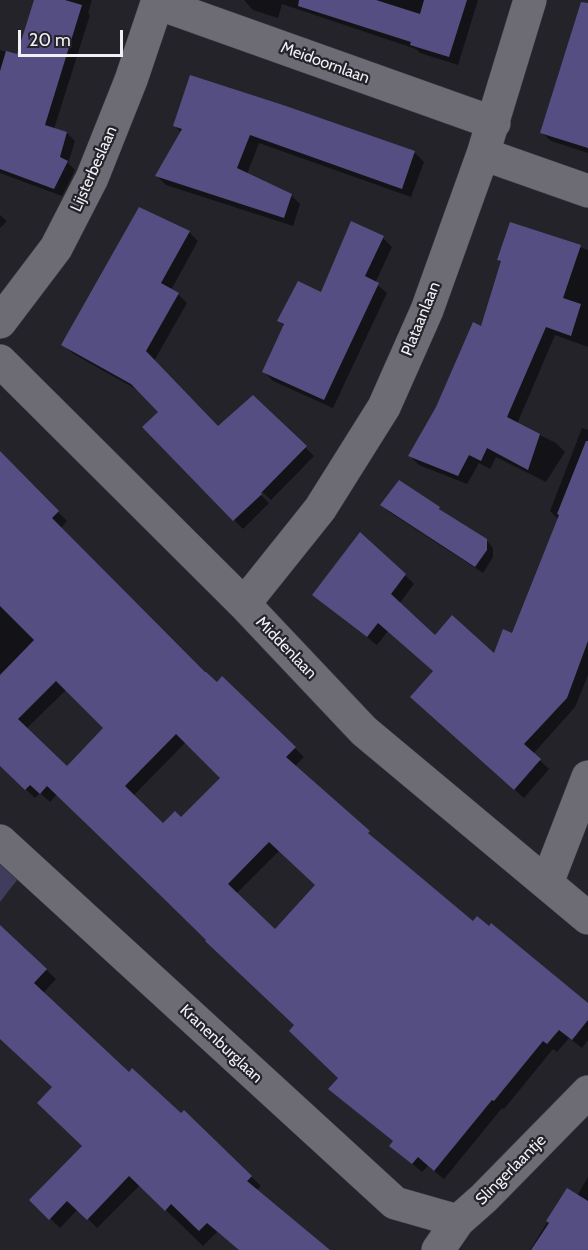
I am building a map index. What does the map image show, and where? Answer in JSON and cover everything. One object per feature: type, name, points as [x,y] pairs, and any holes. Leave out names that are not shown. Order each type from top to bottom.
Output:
[{"type":"street","name":"Plataanlaan","points":[[244,604],[320,509],[384,407],[427,310],[483,154],[530,0]]},
{"type":"street","name":"Meidoornlaan","points":[[157,2],[494,123]]},
{"type":"street","name":"Lijsterbeslaan","points":[[0,322],[56,248],[92,178],[132,80],[157,2]]},
{"type":"street","points":[[483,154],[588,191]]},
{"type":"street","name":"Middenlaan","points":[[0,361],[244,604],[364,731],[588,918]]},
{"type":"street","points":[[547,883],[588,777]]},
{"type":"street","name":"Kranenburglaan","points":[[0,841],[395,1203],[458,1221]]},
{"type":"street","name":"Slingerlaantje","points":[[438,1250],[458,1221],[484,1198],[588,1092]]},
{"type":"shaded area","points":[[0,864],[17,880],[0,902]]},
{"type":"building","points":[[34,0],[65,0],[82,5],[45,125],[67,132],[60,157],[68,161],[54,189],[0,169],[0,71],[6,51],[17,54]]},
{"type":"building","points":[[299,0],[376,0],[420,14],[424,0],[467,0],[449,57],[410,45],[411,42],[298,6]]},
{"type":"building","points":[[581,2],[588,3],[588,148],[540,133]]},
{"type":"building","points":[[190,75],[415,151],[402,189],[250,135],[237,168],[292,194],[284,218],[155,176],[182,129],[173,126]]},
{"type":"building","points":[[139,207],[190,231],[161,283],[179,293],[146,351],[218,426],[253,395],[307,446],[233,521],[142,427],[158,412],[131,384],[61,345]]},
{"type":"building","points":[[351,221],[384,236],[365,276],[379,283],[324,400],[262,372],[284,324],[277,321],[298,281],[321,292]]},
{"type":"building","points":[[510,222],[581,245],[563,298],[581,304],[571,336],[546,327],[507,417],[540,434],[528,470],[487,448],[481,461],[469,455],[458,476],[408,456],[436,407],[473,322],[481,326],[501,261],[497,260]]},
{"type":"building","points":[[586,441],[588,441],[588,641],[567,698],[524,744],[541,759],[514,790],[410,697],[433,671],[378,623],[367,637],[312,595],[360,532],[406,574],[391,594],[435,635],[452,615],[494,653],[503,629],[512,633]]},
{"type":"building","points":[[0,451],[59,511],[52,518],[205,672],[217,682],[222,676],[296,747],[286,757],[370,831],[368,833],[473,921],[477,916],[489,926],[491,923],[588,1003],[588,1020],[572,1040],[559,1030],[547,1044],[543,1041],[434,1171],[418,1157],[412,1164],[389,1146],[393,1141],[328,1089],[338,1078],[289,1031],[294,1025],[158,893],[47,786],[40,794],[30,785],[25,790],[0,766],[0,675],[34,640],[0,606]],"holes":[[[56,681],[103,728],[67,766],[18,719]],[[176,734],[220,778],[181,817],[175,811],[163,823],[125,786]],[[269,842],[315,885],[275,929],[228,884]]]},
{"type":"building","points":[[399,480],[440,507],[439,509],[487,539],[487,550],[475,567],[380,505]]},
{"type":"building","points":[[0,925],[47,969],[34,983],[129,1072],[132,1068],[181,1113],[184,1110],[252,1176],[247,1181],[330,1250],[239,1250],[207,1223],[199,1231],[171,1204],[165,1211],[129,1176],[87,1220],[67,1201],[49,1220],[29,1200],[82,1146],[37,1103],[52,1087],[0,1039]]},
{"type":"building","points":[[567,1188],[588,1201],[588,1250],[531,1250],[549,1223],[546,1221]]}]
